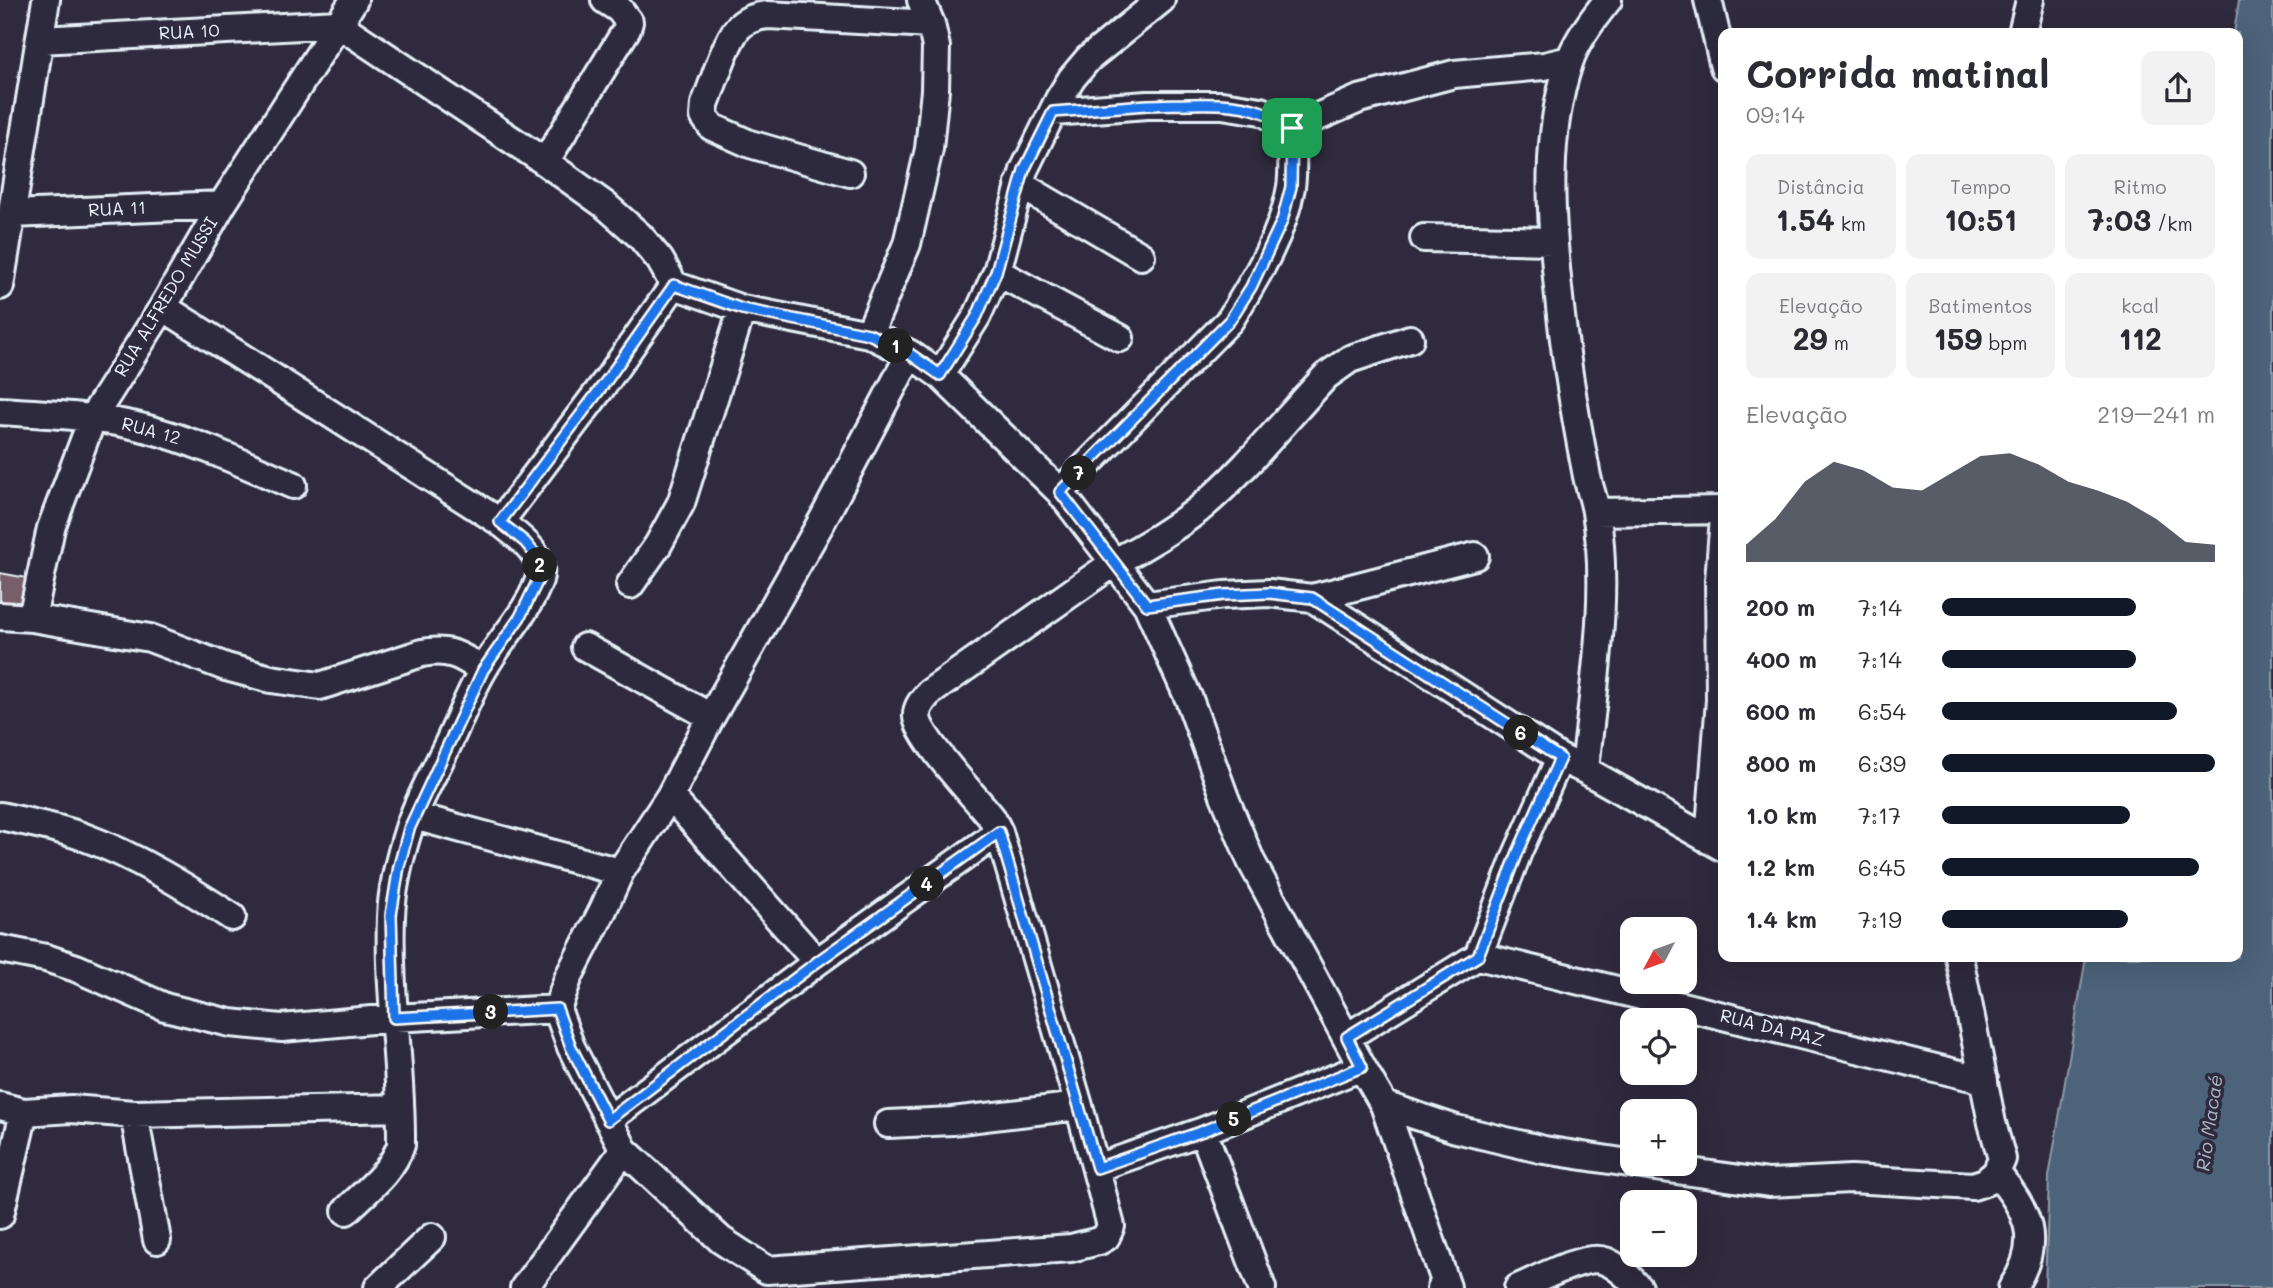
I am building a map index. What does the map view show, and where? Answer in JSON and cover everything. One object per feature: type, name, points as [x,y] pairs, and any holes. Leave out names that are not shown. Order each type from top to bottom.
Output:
[{"type":"street","points":[[0,286],[46,0]]},
{"type":"street","name":"RUA ALFREDO MUSSI","points":[[32,618],[51,528],[93,417],[163,307],[222,205],[354,0]]},
{"type":"street","points":[[545,162],[627,29],[629,22],[626,15],[605,0]]},
{"type":"street","points":[[869,334],[907,244],[929,149],[936,47],[931,24],[921,0]]},
{"type":"street","points":[[940,375],[977,316],[996,272],[1019,184],[1072,78],[1088,59],[1161,0]]},
{"type":"street","points":[[1585,770],[1601,578],[1596,512],[1582,452],[1566,358],[1553,241],[1551,164],[1558,106],[1570,60],[1608,0]]},
{"type":"street","points":[[1708,0],[1718,42]]},
{"type":"street","points":[[2023,28],[2030,0]]},
{"type":"street","points":[[850,173],[750,144],[712,127],[704,116],[705,104],[731,41],[739,27],[754,17],[768,15],[931,24]]},
{"type":"street","points":[[338,24],[605,205],[640,236],[660,260],[674,285],[742,309],[869,334],[910,354],[940,375],[1060,492],[1147,605],[1189,699],[1251,862],[1384,1105],[1446,1288]]},
{"type":"street","name":"RUA 10","points":[[40,40],[338,24]]},
{"type":"street","points":[[1292,128],[1359,99],[1454,74],[1544,66],[1570,60]]},
{"type":"street","points":[[1053,112],[1147,105],[1222,105],[1261,111],[1292,128]]},
{"type":"street","points":[[1060,492],[1230,320],[1251,287],[1282,221],[1291,187],[1292,128]]},
{"type":"street","points":[[1019,184],[1141,256]]},
{"type":"street","name":"RUA 11","points":[[12,214],[222,205]]},
{"type":"street","points":[[1424,238],[1553,241]]},
{"type":"street","points":[[996,272],[1120,338]]},
{"type":"street","points":[[500,522],[607,380],[674,285]]},
{"type":"street","points":[[163,307],[500,522],[525,542],[540,565],[539,578],[520,617],[483,670],[414,817],[399,866],[391,915],[401,1145],[386,1173],[346,1211]]},
{"type":"street","points":[[630,585],[665,534],[681,503],[742,309]]},
{"type":"street","points":[[910,354],[822,521],[670,796],[620,872],[569,976],[557,1009],[571,1047],[624,1150],[766,1279],[1071,1248],[1105,1237],[1111,1226],[1097,1168],[999,832],[992,818],[924,734],[917,717],[920,703],[929,693],[1115,562],[1146,546],[1198,510],[1333,371],[1350,359],[1410,339]]},
{"type":"street","name":"RUA 12","points":[[0,411],[93,417],[149,429],[192,443],[293,485]]},
{"type":"street","points":[[1596,512],[1718,510]]},
{"type":"street","points":[[1147,605],[1224,595],[1269,593],[1312,598],[1475,556]]},
{"type":"street","points":[[1312,598],[1560,758],[1716,844],[1718,772]]},
{"type":"street","points":[[0,616],[32,618],[150,638],[226,667],[271,678],[320,685],[438,650],[452,652],[483,670]]},
{"type":"street","points":[[585,647],[711,718]]},
{"type":"street","points":[[1347,1037],[1478,956],[1518,852],[1560,758]]},
{"type":"street","points":[[670,796],[817,962]]},
{"type":"street","points":[[0,816],[95,842],[198,894],[232,917]]},
{"type":"street","points":[[414,817],[620,872]]},
{"type":"street","points":[[608,1120],[817,962],[999,832]]},
{"type":"street","points":[[0,949],[46,958],[76,968],[165,1007],[230,1023],[282,1028],[394,1018],[557,1009]]},
{"type":"street","name":"RUA DA PAZ","points":[[1478,956],[1984,1080]]},
{"type":"street","points":[[1384,1105],[1456,1129],[1545,1150],[1769,1182],[1852,1179],[1973,1186],[1985,1182],[1996,1173],[2002,1159],[1992,1123],[1959,962]]},
{"type":"street","points":[[1097,1168],[1203,1131],[1362,1067]]},
{"type":"street","points":[[888,1124],[952,1121],[1079,1106]]},
{"type":"street","points":[[0,1215],[12,1109],[71,1109],[134,1114],[400,1108]]},
{"type":"street","points":[[134,1114],[157,1240]]},
{"type":"street","points":[[1203,1131],[1262,1288]]},
{"type":"street","points":[[524,1288],[624,1150]]},
{"type":"street","points":[[1996,1173],[2015,1195],[2030,1227],[2027,1258],[2012,1288]]},
{"type":"street","points":[[378,1288],[432,1237]]},
{"type":"street","points":[[1518,1288],[1589,1260],[1604,1260],[1639,1288]]},
{"type":"water","name":"Rio Macaé","points":[[2239,0],[2273,0],[2273,1288],[2045,1288],[2049,1177],[2085,962],[2243,962],[2243,28],[2235,28]]},
{"type":"building","points":[[0,573],[27,578],[22,609],[0,606]]},
{"type":"route","points":[[1147,105],[1222,105],[1261,111],[1292,128],[1291,187],[1282,221],[1251,287],[1230,320],[1060,492],[1147,605],[1224,595],[1269,593],[1312,598],[1560,758],[1518,852],[1478,956],[1347,1037],[1362,1067],[1203,1131],[1097,1168],[999,832],[817,962],[608,1120],[571,1047],[557,1009],[394,1018],[391,915],[399,866],[409,829],[483,670],[520,617],[539,578],[540,565],[535,554],[525,542],[500,522],[607,380],[674,285],[769,316],[869,334],[910,354],[940,375],[977,316],[996,272],[1019,184],[1053,112],[1147,105]]}]
